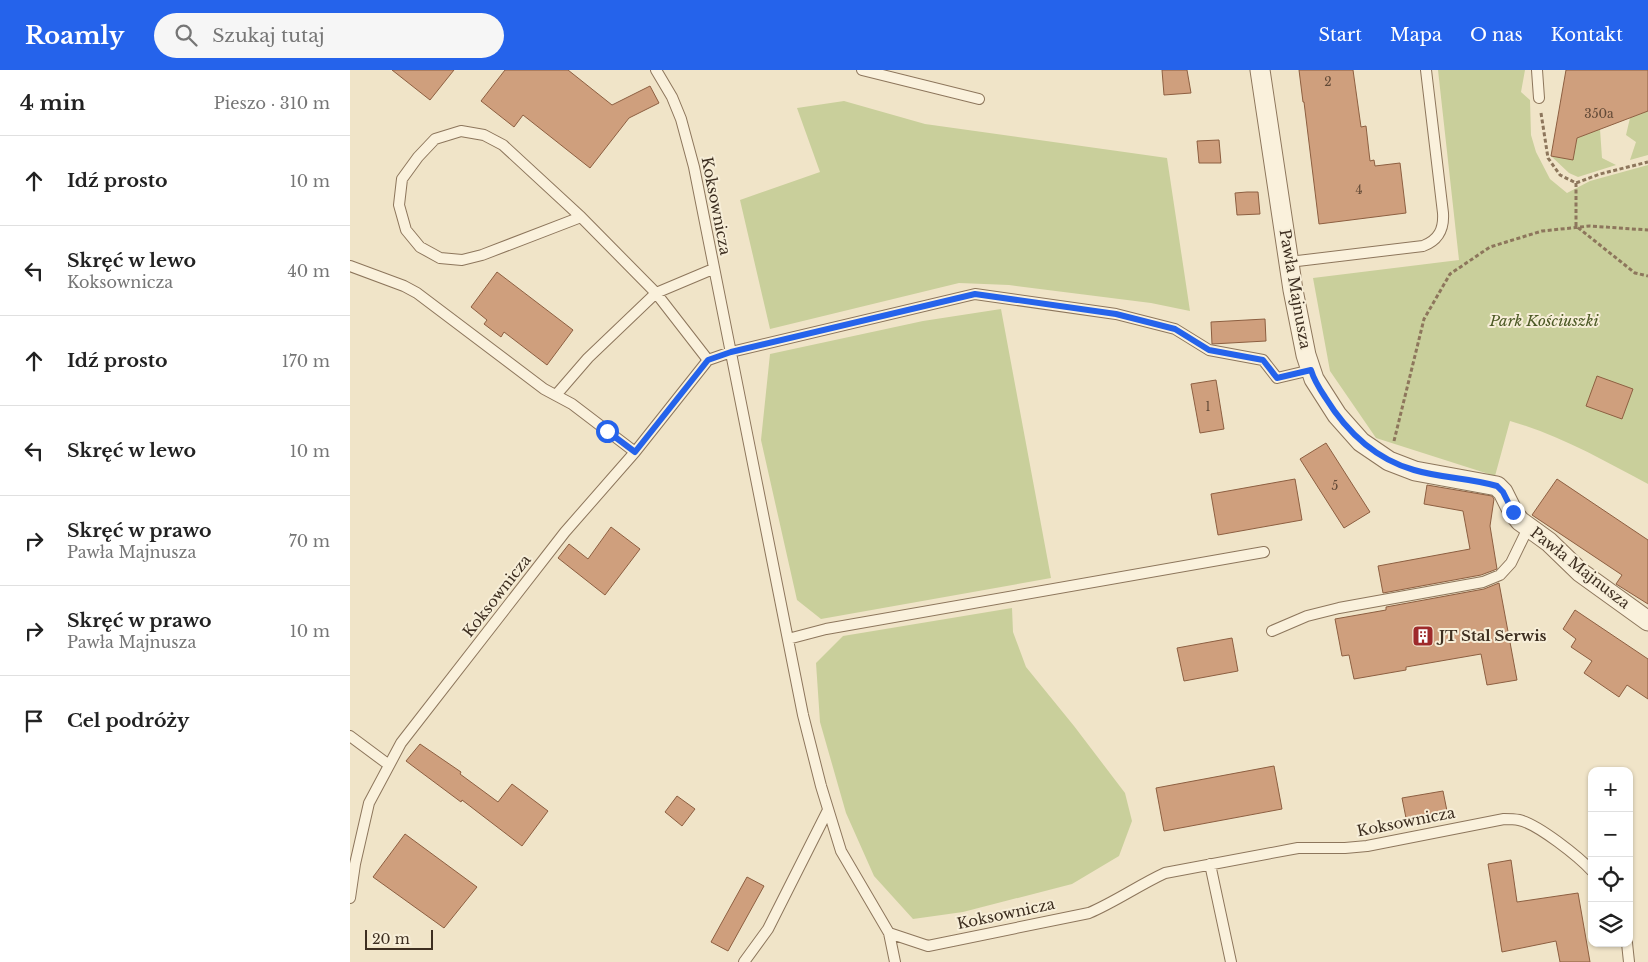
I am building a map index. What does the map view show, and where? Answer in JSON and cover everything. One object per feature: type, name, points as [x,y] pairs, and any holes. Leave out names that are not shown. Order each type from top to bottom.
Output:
[{"type":"street","name":"Pawła Majnusza","points":[[1260,70],[1289,262],[1306,355],[1314,379],[1337,415],[1362,442],[1389,461],[1415,471],[1497,486],[1503,492],[1520,521],[1549,542],[1580,572],[1648,621]]},
{"type":"lane","name":"Koksownicza","points":[[656,70],[672,96],[688,142],[803,715],[828,810],[841,851],[889,933],[895,962]]},
{"type":"lane","points":[[862,70],[979,99]]},
{"type":"lane","points":[[1289,262],[1423,246],[1433,242],[1441,232],[1444,224],[1443,213],[1426,70]]},
{"type":"lane","points":[[1537,70],[1540,98]]},
{"type":"lane","points":[[581,217],[482,255],[462,260],[440,258],[420,247],[406,230],[399,205],[402,179],[418,156],[435,139],[461,131],[484,135],[503,145],[581,217],[656,294],[708,360],[731,352],[975,294],[1116,314],[1175,329],[1209,350],[1263,360],[1277,378],[1311,370]]},
{"type":"lane","points":[[350,266],[404,286],[417,293],[544,389],[572,404],[635,452]]},
{"type":"lane","points":[[556,395],[588,358],[656,294],[713,268]]},
{"type":"lane","name":"Koksownicza","points":[[350,898],[355,864],[369,803],[402,743],[565,532],[635,452],[708,360]]},
{"type":"lane","points":[[1272,631],[1307,616],[1339,608],[1483,582],[1500,575],[1511,563],[1528,528]]},
{"type":"lane","points":[[788,639],[826,629],[1264,552]]},
{"type":"lane","points":[[350,736],[389,765]]},
{"type":"lane","points":[[744,962],[768,929],[828,810]]},
{"type":"lane","name":"Koksownicza","points":[[889,933],[928,946],[1089,913],[1111,904],[1146,882],[1165,873],[1298,848],[1367,846],[1504,819],[1520,820],[1538,828],[1588,868]]},
{"type":"lane","points":[[1210,864],[1231,962]]},
{"type":"lane","points":[[1627,947],[1629,962]]},
{"type":"path","points":[[1540,98],[1548,158],[1560,175],[1576,183],[1600,174],[1648,162]]},
{"type":"path","points":[[1576,183],[1576,226]]},
{"type":"path","points":[[1576,226],[1635,273],[1648,276]]},
{"type":"path","points":[[1389,461],[1424,319],[1450,274],[1490,247],[1542,231],[1576,226],[1648,230]]},
{"type":"green space","name":"Park Kościuszki","points":[[1438,70],[1525,70],[1521,92],[1530,100],[1531,135],[1536,152],[1550,179],[1567,193],[1590,181],[1648,165],[1648,484],[1546,433],[1510,421],[1495,476],[1376,438],[1330,371],[1313,278],[1459,260]]},
{"type":"green space","points":[[844,101],[925,124],[1167,158],[1190,311],[1151,303],[1009,285],[959,283],[770,329],[740,200],[820,172],[797,108]]},
{"type":"green space","points":[[1648,111],[1648,155],[1630,160],[1636,142],[1626,135],[1630,118]]},
{"type":"green space","points":[[1600,129],[1602,158],[1616,165],[1578,177],[1569,173],[1551,156],[1573,159],[1577,138]]},
{"type":"green space","points":[[1001,309],[1051,578],[821,619],[797,600],[761,440],[770,354],[923,321]]},
{"type":"green space","points":[[1012,608],[1013,632],[1026,667],[1125,793],[1132,821],[1119,856],[1072,884],[963,912],[913,919],[874,876],[846,813],[820,722],[816,663],[843,636]]},
{"type":"building","points":[[392,70],[454,70],[430,100]]},
{"type":"building","points":[[505,70],[568,70],[612,105],[650,86],[659,103],[629,118],[590,168],[523,115],[514,127],[481,101]]},
{"type":"building","points":[[1162,70],[1187,70],[1191,93],[1164,95]]},
{"type":"building","points":[[1299,70],[1353,70],[1361,127],[1366,126],[1370,161],[1374,160],[1375,166],[1400,163],[1406,213],[1319,224]]},
{"type":"building","points":[[1566,70],[1648,70],[1648,111],[1577,138],[1573,160],[1551,156]]},
{"type":"building","points":[[1219,140],[1221,163],[1199,163],[1197,141]]},
{"type":"building","points":[[1258,192],[1260,214],[1237,215],[1235,193]]},
{"type":"building","points":[[497,272],[573,330],[547,365],[504,332],[501,337],[484,324],[487,320],[471,307]]},
{"type":"building","points":[[1265,319],[1266,341],[1212,344],[1211,322]]},
{"type":"building","points":[[1597,376],[1633,389],[1622,419],[1586,406]]},
{"type":"building","points":[[1216,380],[1224,429],[1200,433],[1191,384]]},
{"type":"building","points":[[1326,443],[1370,512],[1344,528],[1300,459]]},
{"type":"building","points":[[1295,479],[1302,520],[1218,535],[1211,494]]},
{"type":"building","points":[[1557,479],[1648,540],[1648,604],[1616,584],[1622,575],[1532,515]]},
{"type":"building","points":[[1427,485],[1492,496],[1494,499],[1490,526],[1497,569],[1481,575],[1383,593],[1378,566],[1470,549],[1463,511],[1424,504]]},
{"type":"building","points":[[611,527],[640,549],[605,595],[558,558],[569,544],[588,559]]},
{"type":"building","name":"JT Stal Serwis","points":[[1499,583],[1517,680],[1487,685],[1481,654],[1406,667],[1406,670],[1354,679],[1349,655],[1342,656],[1335,619],[1386,610],[1386,607],[1484,589]]},
{"type":"building","points":[[1575,610],[1648,659],[1648,699],[1627,685],[1619,697],[1584,673],[1592,661],[1571,647],[1576,639],[1563,629]]},
{"type":"building","points":[[1232,638],[1238,671],[1184,681],[1177,648]]},
{"type":"building","points":[[420,744],[461,772],[460,774],[498,802],[512,784],[548,811],[522,846],[462,800],[461,802],[406,761]]},
{"type":"building","points":[[1274,766],[1282,809],[1164,831],[1156,788]]},
{"type":"building","points":[[1443,791],[1447,811],[1406,818],[1402,798]]},
{"type":"building","points":[[677,796],[695,809],[682,826],[665,812]]},
{"type":"building","points":[[405,834],[477,887],[444,928],[373,877]]},
{"type":"building","points":[[1511,860],[1517,902],[1578,893],[1590,962],[1560,962],[1556,941],[1502,952],[1488,864]]},
{"type":"building","points":[[747,877],[764,886],[728,951],[711,942]]},
{"type":"place","name":"JT Stal Serwis","points":[[1423,636]]},
{"type":"route","points":[[607,431],[635,452],[708,360],[731,352],[975,294],[1116,314],[1175,329],[1209,350],[1263,360],[1277,378],[1311,370],[1314,379],[1337,415],[1362,442],[1389,461],[1415,471],[1497,486],[1503,492],[1513,512]]}]
